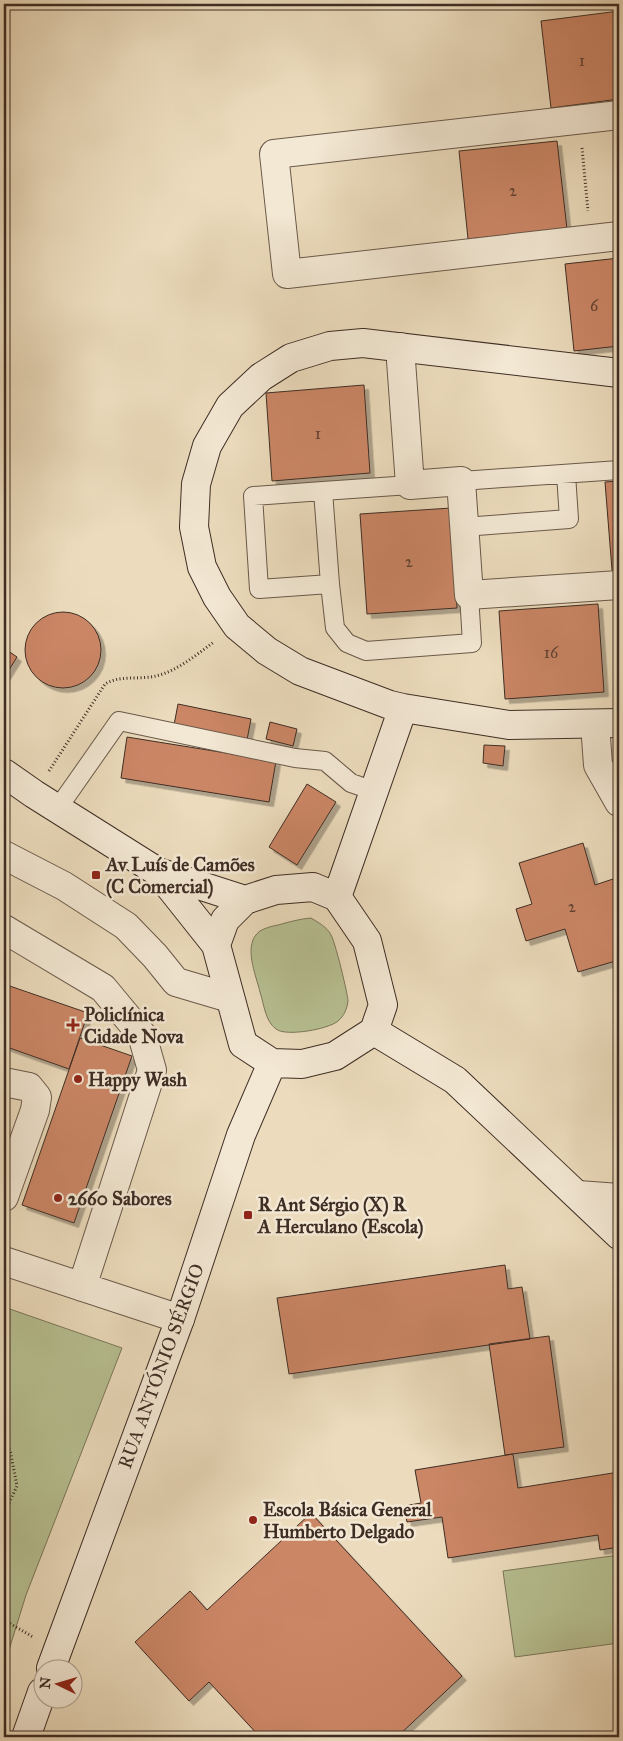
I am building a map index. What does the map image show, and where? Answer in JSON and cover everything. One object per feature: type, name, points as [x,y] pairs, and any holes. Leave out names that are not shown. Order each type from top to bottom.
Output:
[{"type":"street","points":[[619,115],[274,154],[287,274],[619,236]]},
{"type":"street","points":[[619,373],[362,343],[330,346],[291,358],[261,377],[230,406],[207,446],[196,484],[194,527],[202,567],[217,597],[237,626],[267,651],[300,671],[390,705],[509,724],[607,724],[598,765],[619,802]]},
{"type":"street","points":[[400,347],[410,485],[461,481],[469,595],[619,585]]},
{"type":"street","points":[[337,897],[404,708]]},
{"type":"street","points":[[4,773],[158,872],[245,900]]},
{"type":"street","points":[[4,855],[64,886],[126,926],[155,956],[176,982],[230,998]]},
{"type":"street","points":[[158,872],[216,945],[243,1044],[272,1063],[302,1064],[335,1056],[374,1031],[383,1005],[367,940],[337,897],[313,887],[276,890],[245,900],[225,920],[216,945]]},
{"type":"street","points":[[4,928],[103,988],[142,1035],[152,1070],[82,1287]]},
{"type":"street","points":[[374,1031],[455,1080],[619,1235]]},
{"type":"street","name":"RUA ANTÓNIO SÉRGIO","points":[[55,1658],[180,1319],[241,1134],[272,1063]]},
{"type":"street","points":[[4,1082],[28,1087],[37,1097],[35,1110],[4,1197]]},
{"type":"street","points":[[578,1195],[619,1198]]},
{"type":"street","points":[[4,1260],[180,1319]]},
{"type":"street","points":[[26,1737],[36,1708]]},
{"type":"lane","points":[[461,481],[619,470]]},
{"type":"lane","points":[[464,527],[569,519],[566,474]]},
{"type":"lane","points":[[330,584],[259,589],[253,496],[410,485]]},
{"type":"lane","points":[[324,491],[335,628],[347,643],[366,651],[472,644],[469,595]]},
{"type":"lane","points":[[58,808],[119,721],[295,758],[326,761],[351,784],[374,791]]},
{"type":"path","points":[[583,160],[587,200]]},
{"type":"path","points":[[4,1444],[10,1450],[17,1486],[4,1514]]},
{"type":"green space","points":[[311,918],[325,927],[333,939],[346,989],[347,1007],[344,1015],[338,1021],[326,1027],[298,1032],[281,1031],[272,1026],[265,1012],[253,969],[252,944],[255,937],[264,929]]},
{"type":"green space","points":[[4,1307],[122,1348],[26,1595],[4,1666]]},
{"type":"green space","points":[[619,1555],[619,1643],[515,1657],[503,1571]]},
{"type":"building","points":[[619,11],[619,99],[551,108],[541,21]]},
{"type":"building","points":[[557,141],[567,229],[468,239],[459,151]]},
{"type":"building","points":[[619,258],[619,346],[574,351],[565,264]]},
{"type":"building","points":[[364,385],[370,473],[272,481],[266,393]]},
{"type":"building","points":[[619,481],[619,570],[612,570],[605,482]]},
{"type":"building","points":[[451,508],[457,608],[367,614],[360,514]]},
{"type":"building","points":[[598,604],[604,692],[505,699],[499,611]]},
{"type":"building","points":[[63,612],[78,615],[90,623],[98,635],[101,650],[98,665],[90,677],[78,685],[63,688],[48,685],[36,677],[28,665],[25,650],[28,635],[36,623],[48,615]]},
{"type":"building","points":[[4,648],[17,657],[4,678]]},
{"type":"building","points":[[178,704],[251,719],[247,740],[174,725]]},
{"type":"building","points":[[270,722],[297,729],[293,746],[266,739]]},
{"type":"building","points":[[127,737],[276,761],[269,802],[121,778]]},
{"type":"building","points":[[484,745],[505,746],[503,766],[483,763]]},
{"type":"building","points":[[307,784],[336,802],[297,865],[269,847]]},
{"type":"building","points":[[583,843],[595,885],[619,877],[619,960],[578,972],[565,929],[526,941],[516,909],[532,904],[519,863]]},
{"type":"building","points":[[4,984],[88,1013],[69,1069],[4,1046]]},
{"type":"building","points":[[80,1038],[132,1056],[74,1223],[22,1205]]},
{"type":"building","points":[[505,1265],[508,1289],[522,1287],[530,1339],[289,1374],[277,1298]]},
{"type":"building","points":[[549,1336],[564,1447],[505,1455],[489,1344]]},
{"type":"building","points":[[513,1454],[518,1488],[619,1472],[619,1547],[600,1550],[598,1535],[448,1558],[442,1517],[407,1522],[404,1506],[421,1503],[415,1470]]},
{"type":"building","points":[[311,1513],[462,1676],[397,1737],[260,1737],[209,1682],[189,1701],[135,1642],[190,1591],[207,1610]]},
{"type":"place","name":"Av Luís de Camões (C Comercial)","points":[[96,875]]},
{"type":"place","name":"Policlínica Cidade Nova","points":[[73,1025]]},
{"type":"place","name":"Happy Wash","points":[[78,1079]]},
{"type":"place","name":"2660 Sabores","points":[[58,1198]]},
{"type":"place","name":"R Ant Sérgio (X) R A Herculano (Escola)","points":[[248,1215]]},
{"type":"place","name":"Escola Básica General Humberto Delgado","points":[[253,1520]]}]
